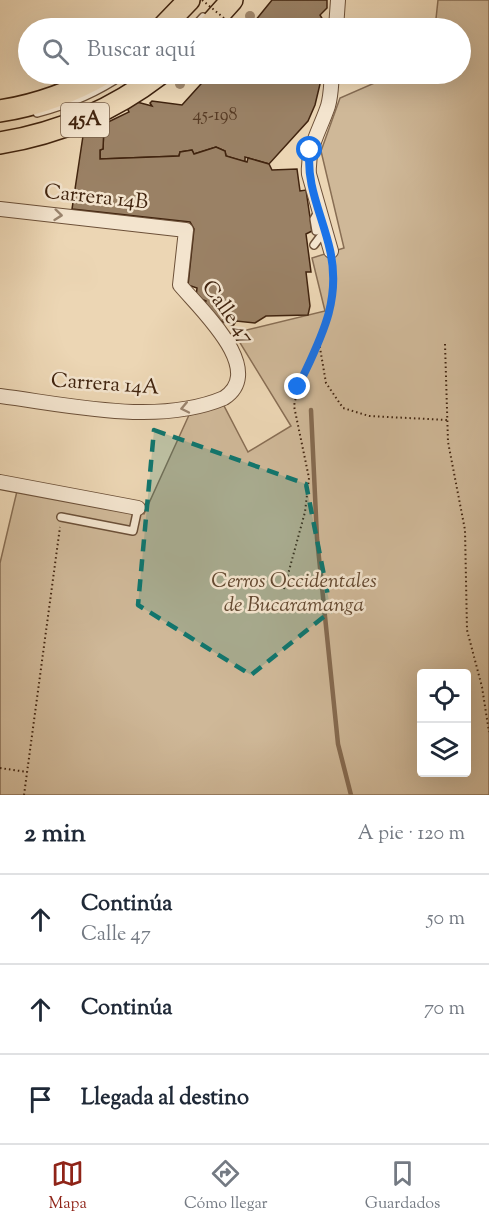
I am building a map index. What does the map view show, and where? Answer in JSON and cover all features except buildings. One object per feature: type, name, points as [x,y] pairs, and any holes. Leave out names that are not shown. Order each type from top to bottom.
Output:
[{"type":"main road","points":[[172,18],[189,0]]},
{"type":"main road","points":[[209,18],[233,8]]},
{"type":"main road","name":"45A","points":[[0,111],[49,100],[85,84]]},
{"type":"main road","name":"45A","points":[[0,143],[27,139],[75,124],[121,100],[145,84]]},
{"type":"street","points":[[337,18],[338,0]]},
{"type":"street","points":[[331,84],[328,106],[310,150],[308,162],[319,209],[320,230],[331,250]]},
{"type":"street","name":"Carrera 14B","points":[[0,208],[186,230]]},
{"type":"street","name":"Calle 47","points":[[186,230],[180,285],[226,340],[239,366],[240,377],[237,386]]},
{"type":"street","name":"Carrera 14A","points":[[0,396],[116,410],[166,411],[218,400],[232,393],[237,386]]},
{"type":"street","points":[[0,482],[138,508]]},
{"type":"lane","points":[[26,116],[72,103],[108,84]]},
{"type":"lane","points":[[94,105],[110,96]]},
{"type":"lane","points":[[314,245],[322,236],[320,230]]},
{"type":"lane","points":[[61,517],[133,531],[138,508]]},
{"type":"path","points":[[202,0],[224,18]]},
{"type":"path","points":[[284,589],[305,512],[309,478],[294,406],[298,387],[331,310],[333,277],[331,250]]},
{"type":"path","points":[[319,342],[326,383],[343,408],[369,417],[447,420]]},
{"type":"path","points":[[446,344],[448,442],[465,530],[467,630],[482,687],[489,732]]},
{"type":"path","points":[[24,795],[61,517]]},
{"type":"path","points":[[0,768],[27,772]]},
{"type":"highlighted area","points":[[154,430],[306,484],[331,611],[251,675],[138,605]]},
{"type":"green space","name":"Cerros Occidentales de Bucaramanga","points":[[438,0],[489,0],[489,795],[0,795],[0,563],[17,491],[144,514],[189,415],[223,404],[248,452],[291,426],[234,333],[325,311],[312,258],[344,248],[321,151],[340,98],[372,84],[471,84],[471,18],[436,18]]},
{"type":"waterway","points":[[311,410],[317,538],[338,744],[351,795]]},
{"type":"route","points":[[298,387],[331,310],[333,277],[331,250],[309,174],[310,150]]}]
